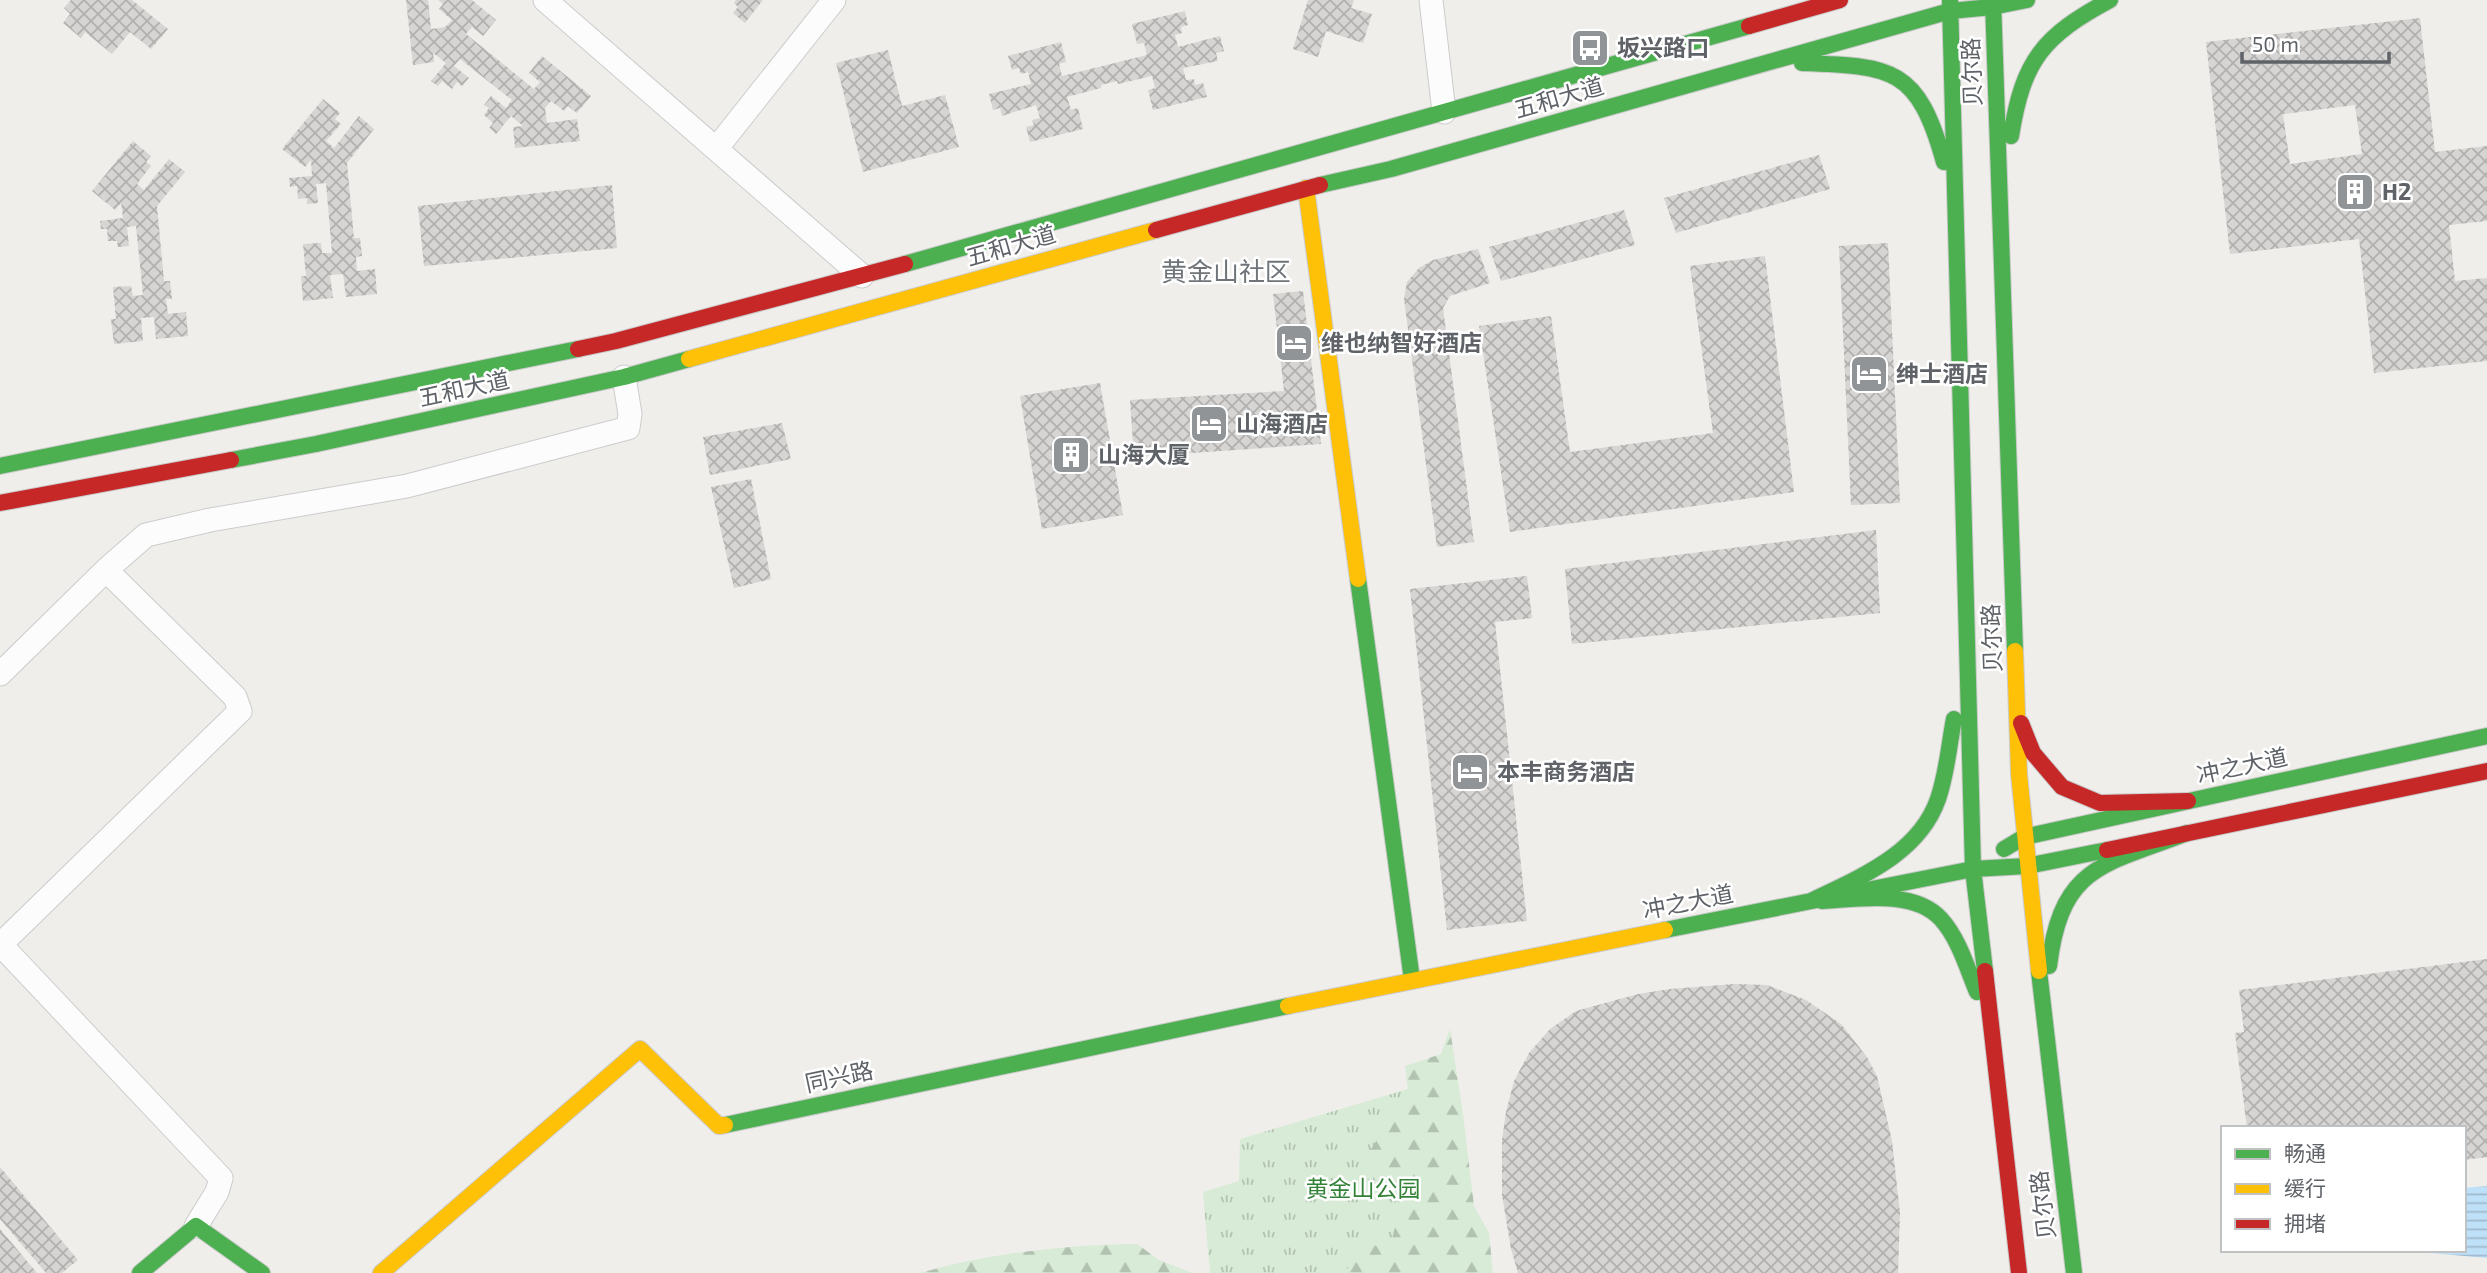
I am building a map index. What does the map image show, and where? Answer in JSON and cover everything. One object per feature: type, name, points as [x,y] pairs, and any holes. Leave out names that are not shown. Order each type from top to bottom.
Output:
[{"type":"main road","points":[[1786,16],[1816,0]]},
{"type":"main road","name":"五和大道","points":[[0,466],[616,341],[862,276],[1840,0]]},
{"type":"main road","name":"五和大道","points":[[0,503],[316,444],[624,377],[1306,188],[1391,169],[1774,61],[1950,6],[2027,0]]},
{"type":"main road","points":[[2001,220],[2014,115],[2024,75],[2038,51],[2064,25],[2110,0]]},
{"type":"main road","name":"贝尔路","points":[[1992,4],[2017,715],[2024,837],[2074,1273]]},
{"type":"main road","name":"贝尔路","points":[[1950,6],[1973,869],[2020,1273]]},
{"type":"main road","points":[[1774,61],[1850,65],[1898,77],[1916,96],[1937,132],[1955,209]]},
{"type":"main road","points":[[1306,188],[1412,980]]},
{"type":"main road","points":[[1811,901],[1887,861],[1915,839],[1934,809],[1941,787],[1966,657]]},
{"type":"main road","points":[[2017,715],[2032,753],[2062,787],[2099,803],[2188,801]]},
{"type":"main road","name":"冲之大道","points":[[1973,869],[2024,837],[2487,736]]},
{"type":"main road","name":"冲之大道","points":[[1412,980],[1973,869],[2027,866],[2487,771]]},
{"type":"main road","points":[[2045,1025],[2051,945],[2060,913],[2078,884],[2099,869],[2187,833]]},
{"type":"main road","points":[[1811,901],[1889,898],[1910,901],[1939,916],[1954,940],[1991,1024]]},
{"type":"main road","name":"同兴路","points":[[381,1273],[640,1049],[719,1126],[1412,980]]},
{"type":"main road","points":[[140,1273],[196,1226],[262,1273]]},
{"type":"street","points":[[545,0],[862,276]]},
{"type":"street","points":[[716,149],[834,0]]},
{"type":"street","points":[[1431,0],[1444,112]]},
{"type":"street","points":[[0,674],[106,570],[146,535],[210,520],[407,486],[628,428],[630,414],[624,377]]},
{"type":"street","points":[[106,570],[235,697],[240,711],[0,944],[221,1178],[217,1192],[196,1226]]},
{"type":"green space","points":[[1450,1029],[1474,1206],[1489,1233],[1493,1273],[1345,1273],[1362,1244],[1390,1247],[1402,1200],[1368,1154],[1409,1089],[1405,1066],[1441,1054]]},
{"type":"green space","name":"黄金山公园","points":[[1405,1066],[1456,1273],[1210,1273],[1203,1192],[1239,1181],[1240,1139],[1408,1089]]},
{"type":"green space","points":[[1137,1244],[1159,1260],[1192,1273],[920,1273],[1027,1251]]},
{"type":"water","points":[[2487,1186],[2487,1258],[2420,1252],[2466,1252],[2466,1188]]},
{"type":"building","points":[[71,0],[132,0],[168,29],[151,49],[130,32],[112,54],[85,32],[81,38],[63,23],[70,14],[64,8]]},
{"type":"building","points":[[406,0],[428,0],[431,29],[445,27],[452,20],[439,9],[443,4],[438,0],[472,0],[496,20],[483,36],[472,27],[466,34],[534,89],[540,82],[529,73],[542,56],[591,96],[577,113],[568,106],[564,111],[551,101],[545,108],[547,123],[577,119],[580,141],[515,148],[513,127],[523,126],[511,116],[496,134],[489,128],[493,123],[484,115],[489,108],[484,105],[491,96],[506,108],[512,100],[460,59],[454,66],[469,78],[462,86],[457,82],[452,89],[442,81],[438,86],[431,81],[446,63],[433,53],[434,62],[413,65]]},
{"type":"building","points":[[736,0],[763,0],[745,23],[733,13],[738,7],[734,3]]},
{"type":"building","points":[[1308,0],[1354,0],[1351,8],[1372,14],[1363,43],[1326,31],[1318,57],[1293,49]]},
{"type":"building","points":[[1185,11],[1188,25],[1181,27],[1182,33],[1175,35],[1178,47],[1220,36],[1224,51],[1216,53],[1218,61],[1183,68],[1186,80],[1194,79],[1195,85],[1203,83],[1207,97],[1153,110],[1148,90],[1155,88],[1152,76],[1101,85],[1101,88],[1067,97],[1071,110],[1078,108],[1083,129],[1030,142],[1026,127],[1034,125],[1032,120],[1040,118],[1036,105],[1002,116],[1000,108],[993,110],[989,94],[1031,84],[1028,72],[1021,74],[1019,68],[1012,70],[1008,56],[1061,42],[1066,62],[1059,64],[1062,76],[1147,55],[1144,43],[1137,44],[1132,24]]},
{"type":"building","name":"H2","points":[[2420,18],[2435,152],[2487,146],[2487,221],[2449,225],[2455,281],[2487,278],[2487,361],[2374,373],[2359,239],[2230,254],[2206,42]],"holes":[[[2355,105],[2362,154],[2290,164],[2283,114]]]},
{"type":"building","points":[[888,50],[902,106],[945,95],[959,147],[863,172],[836,63]]},
{"type":"building","points":[[323,99],[340,113],[335,119],[341,124],[326,141],[334,148],[359,116],[374,129],[347,163],[354,238],[360,238],[362,256],[356,257],[357,271],[375,269],[377,294],[346,297],[343,274],[330,275],[333,298],[303,301],[301,276],[306,276],[303,244],[321,243],[322,253],[332,253],[326,183],[316,184],[318,203],[307,204],[307,198],[298,199],[297,186],[290,187],[289,178],[312,176],[311,160],[305,167],[282,149]]},
{"type":"building","points":[[133,141],[151,156],[146,162],[151,166],[137,184],[144,190],[169,159],[185,172],[157,206],[164,281],[170,281],[172,299],[166,299],[168,314],[186,312],[188,336],[156,339],[154,317],[141,318],[143,341],[114,344],[111,319],[116,319],[113,287],[131,286],[133,296],[143,295],[136,226],[127,227],[129,246],[118,247],[117,241],[108,241],[107,229],[101,229],[100,221],[123,218],[121,203],[115,210],[92,191]]},
{"type":"building","points":[[1819,155],[1830,189],[1676,233],[1664,198]]},
{"type":"building","points":[[612,185],[617,248],[424,266],[418,206]]},
{"type":"building","points":[[1624,210],[1635,245],[1501,281],[1489,247]]},
{"type":"building","name":"绅士酒店","points":[[1888,243],[1900,503],[1851,505],[1839,246]]},
{"type":"building","points":[[1478,249],[1490,283],[1450,296],[1443,308],[1474,542],[1437,547],[1404,299],[1407,282],[1419,268],[1433,260]]},
{"type":"building","points":[[1765,256],[1794,492],[1510,532],[1479,326],[1551,316],[1570,452],[1713,433],[1690,266]]},
{"type":"building","name":"山海酒店","points":[[1303,291],[1321,444],[1134,457],[1130,400],[1284,391],[1273,294]]},
{"type":"building","name":"山海大厦","points":[[1100,383],[1123,515],[1042,529],[1020,396]]},
{"type":"building","points":[[782,423],[791,459],[710,475],[703,437]]},
{"type":"building","points":[[751,479],[771,579],[734,588],[711,487]]},
{"type":"building","points":[[1876,530],[1880,613],[1572,644],[1565,569]]},
{"type":"building","name":"本丰商务酒店","points":[[1527,576],[1532,618],[1495,622],[1527,921],[1447,930],[1410,589]]},
{"type":"building","points":[[2487,959],[2487,1157],[2466,1160],[2466,1126],[2247,1126],[2235,1033],[2244,1032],[2239,990]]},
{"type":"building","points":[[1734,984],[1767,985],[1806,1000],[1841,1024],[1867,1057],[1877,1076],[1892,1141],[1900,1213],[1898,1273],[1518,1273],[1502,1195],[1502,1140],[1514,1081],[1529,1053],[1550,1029],[1576,1011],[1638,994]]},
{"type":"building","points":[[0,1167],[78,1260],[62,1273],[46,1273],[0,1219]]},
{"type":"building","points":[[0,1229],[37,1273],[0,1273]]},
{"type":"traffic: fast","points":[[1950,0],[1973,869],[1985,971]]},
{"type":"traffic: fast","points":[[1993,0],[2015,651]]},
{"type":"traffic: fast","points":[[1320,185],[1391,169],[1950,11],[2027,0]]},
{"type":"traffic: fast","points":[[2011,136],[2022,88],[2040,53],[2068,26],[2110,0]]},
{"type":"traffic: fast","points":[[905,264],[1749,26]]},
{"type":"traffic: fast","points":[[1802,63],[1859,67],[1897,78],[1912,90],[1924,107],[1944,162]]},
{"type":"traffic: fast","points":[[0,466],[578,349]]},
{"type":"traffic: fast","points":[[231,460],[624,377],[689,359]]},
{"type":"traffic: fast","points":[[1358,579],[1412,980]]},
{"type":"traffic: fast","points":[[1811,901],[1886,862],[1917,835],[1938,799],[1954,719]]},
{"type":"traffic: fast","points":[[2004,849],[2024,837],[2487,736]]},
{"type":"traffic: fast","points":[[2049,966],[2055,933],[2064,907],[2076,888],[2091,874],[2110,863],[2187,833]]},
{"type":"traffic: fast","points":[[1665,930],[1973,869],[2027,866],[2107,850]]},
{"type":"traffic: fast","points":[[1822,901],[1885,898],[1916,903],[1930,910],[1953,935],[1977,992]]},
{"type":"traffic: fast","points":[[2039,971],[2074,1273]]},
{"type":"traffic: fast","points":[[725,1125],[1288,1006]]},
{"type":"traffic: fast","points":[[140,1273],[196,1226],[262,1273]]},
{"type":"traffic: slow","points":[[1306,188],[1358,579]]},
{"type":"traffic: slow","points":[[689,359],[1156,230]]},
{"type":"traffic: slow","points":[[2015,651],[2019,774],[2039,971]]},
{"type":"traffic: slow","points":[[1288,1006],[1665,930]]},
{"type":"traffic: slow","points":[[381,1273],[640,1049],[719,1126],[725,1125]]},
{"type":"traffic: jam","points":[[1749,26],[1840,0]]},
{"type":"traffic: jam","points":[[1156,230],[1320,185]]},
{"type":"traffic: jam","points":[[578,349],[905,264]]},
{"type":"traffic: jam","points":[[0,503],[231,460]]},
{"type":"traffic: jam","points":[[2021,723],[2033,753],[2062,787],[2100,803],[2188,801]]},
{"type":"traffic: jam","points":[[2107,850],[2487,771]]},
{"type":"traffic: jam","points":[[1985,971],[2019,1273]]},
{"type":"place","name":"坂兴路口","points":[[1590,48]]},
{"type":"place","name":"H2","points":[[2355,192]]},
{"type":"place","name":"维也纳智好酒店","points":[[1294,343]]},
{"type":"place","name":"绅士酒店","points":[[1869,374]]},
{"type":"place","name":"山海酒店","points":[[1209,424]]},
{"type":"place","name":"山海大厦","points":[[1071,455]]},
{"type":"place","name":"本丰商务酒店","points":[[1470,772]]},
{"type":"district","name":"黄金山社区","points":[[1226,272]]}]
